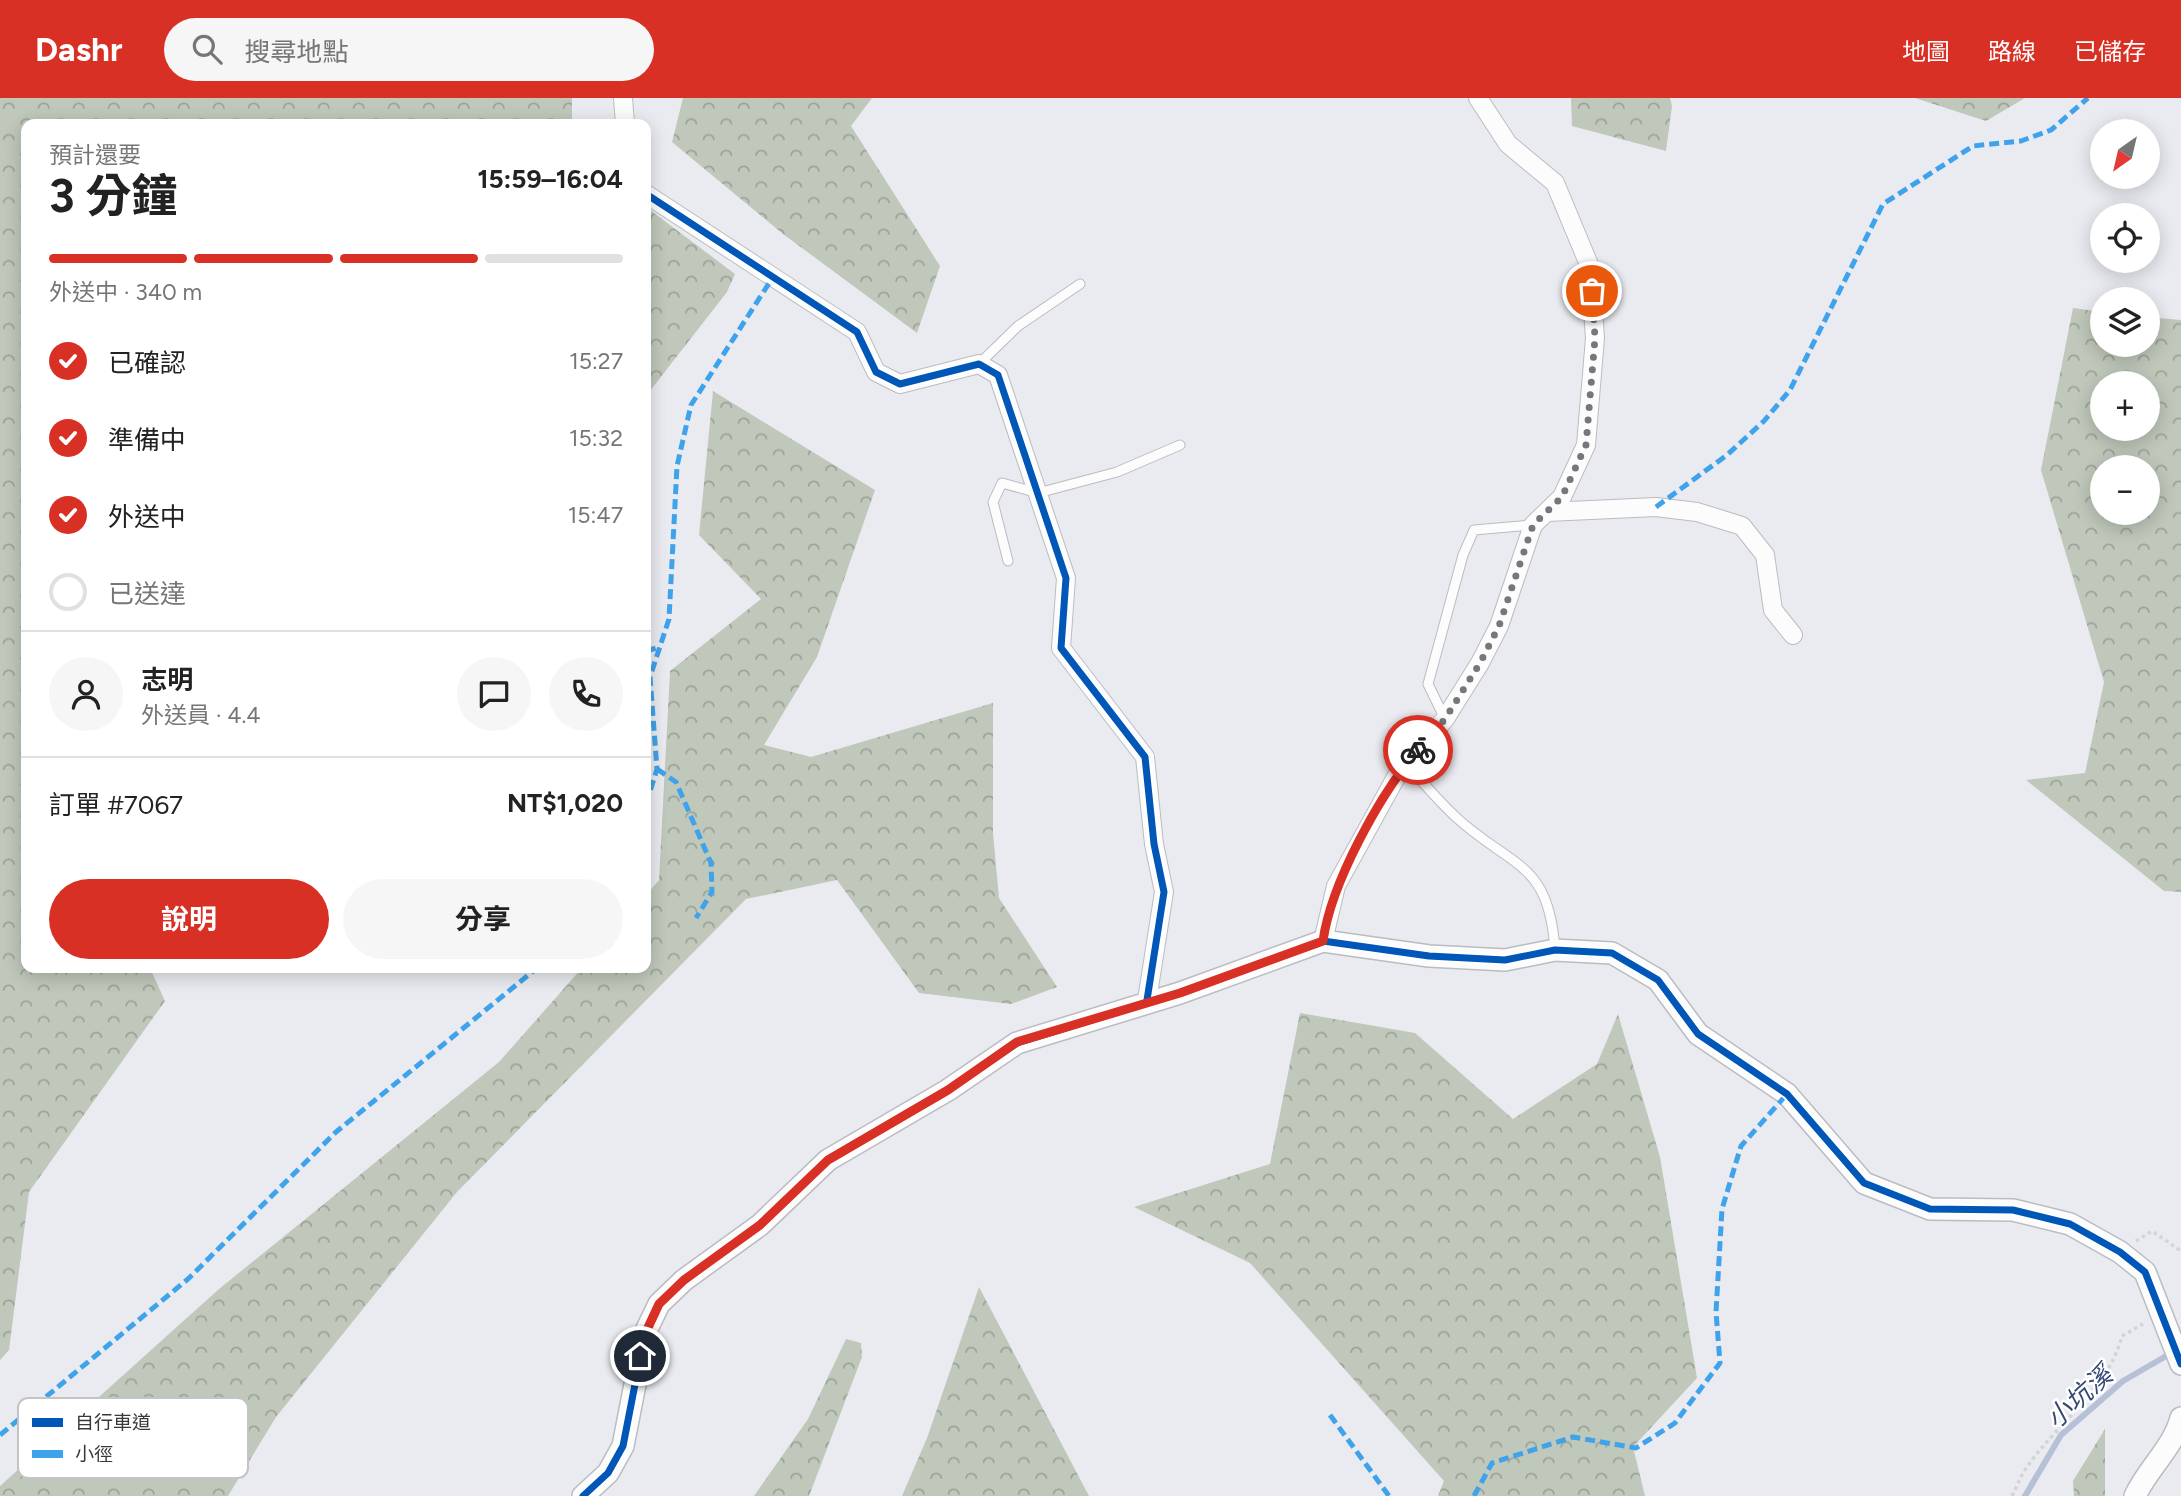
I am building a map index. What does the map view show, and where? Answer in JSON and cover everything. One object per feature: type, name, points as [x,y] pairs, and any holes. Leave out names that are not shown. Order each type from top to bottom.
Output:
[{"type":"street","points":[[623,98],[625,119]]},
{"type":"street","points":[[1323,941],[1336,886],[1406,764],[1445,719],[1499,626],[1533,525],[1562,497],[1586,445],[1595,338],[1590,267],[1555,183],[1508,144],[1478,98]]},
{"type":"street","points":[[651,197],[856,332],[876,372],[900,384],[979,364],[998,375],[1066,578],[1061,648],[1145,757],[1154,844],[1164,892],[1147,1000]]},
{"type":"street","points":[[1547,512],[1656,507],[1698,512],[1742,526],[1765,555],[1773,610],[1793,635]]},
{"type":"street","points":[[583,1496],[608,1473],[623,1446],[645,1334],[659,1304],[684,1280],[760,1225],[828,1160],[948,1090],[1017,1042],[1147,1000],[1180,993],[1323,941],[1429,956],[1505,960],[1555,950],[1612,953],[1658,980],[1698,1034],[1787,1094],[1864,1183],[1930,1209],[2013,1210],[2070,1224],[2120,1252],[2145,1272],[2181,1364]]},
{"type":"street","points":[[2134,1496],[2142,1480],[2176,1436],[2181,1418]]},
{"type":"lane","points":[[979,364],[1018,326],[1080,284]]},
{"type":"lane","points":[[1008,561],[993,502],[1002,483],[1038,493],[1117,472],[1180,445]]},
{"type":"lane","points":[[1445,719],[1428,684],[1463,555],[1474,530],[1533,525]]},
{"type":"lane","points":[[1406,764],[1458,819],[1527,869],[1553,916],[1555,950]]},
{"type":"path","points":[[2120,1252],[2152,1231],[2181,1251]]},
{"type":"path","points":[[2012,1496],[2025,1468],[2096,1389],[2116,1359],[2122,1336],[2143,1323],[2148,1330]]},
{"type":"green space","points":[[0,98],[572,98],[572,119],[21,119],[21,973],[152,973],[165,1001],[29,1192],[9,1350],[0,1360]]},
{"type":"green space","points":[[683,98],[872,98],[851,126],[940,266],[917,333],[783,234],[672,142]]},
{"type":"green space","points":[[1571,98],[1670,98],[1672,106],[1666,151],[1572,126]]},
{"type":"green space","points":[[1915,98],[2025,98],[1986,121]]},
{"type":"green space","points":[[651,211],[735,274],[727,292],[651,390]]},
{"type":"green space","points":[[2073,308],[2090,310],[2090,357],[2160,357],[2160,318],[2181,320],[2181,892],[2164,891],[2026,780],[2085,773],[2104,682],[2041,470]]},
{"type":"green space","points":[[713,391],[875,490],[817,657],[764,745],[811,757],[993,703],[993,833],[999,898],[1057,987],[1011,1004],[919,993],[837,880],[746,899],[457,1192],[276,1417],[248,1463],[248,1398],[98,1398],[219,1289],[499,1062],[578,973],[651,973],[651,889],[659,880],[670,671],[761,599],[699,535]]},
{"type":"green space","points":[[1300,1013],[1415,1033],[1513,1119],[1597,1064],[1618,1014],[1660,1157],[1697,1378],[1633,1447],[1645,1496],[1438,1496],[1444,1481],[1250,1263],[1134,1207],[1270,1164]]},
{"type":"green space","points":[[979,1287],[1089,1496],[902,1496],[927,1438]]},
{"type":"green space","points":[[846,1339],[861,1343],[862,1357],[809,1496],[754,1496],[808,1419]]},
{"type":"green space","points":[[2105,1429],[2105,1496],[2074,1496],[2073,1481]]},
{"type":"green space","points":[[18,1470],[18,1478],[239,1478],[228,1496],[0,1496],[0,1486]]},
{"type":"waterway","name":"小坑溪","points":[[2025,1496],[2061,1435],[2123,1381],[2173,1352]]},
{"type":"marked path","points":[[1656,507],[1727,455],[1764,421],[1790,390],[1883,204],[1973,146],[2021,141],[2051,130],[2088,98]]},
{"type":"marked path","points":[[651,674],[669,619],[677,466],[691,405],[773,277]]},
{"type":"marked path","points":[[651,650],[660,647]]},
{"type":"marked path","points":[[651,690],[657,769],[651,788]]},
{"type":"marked path","points":[[657,769],[676,782],[711,863],[712,892],[696,918]]},
{"type":"marked path","points":[[45,1398],[188,1279],[336,1132],[531,973]]},
{"type":"marked path","points":[[1474,1496],[1492,1463],[1573,1437],[1636,1448],[1675,1423],[1720,1363],[1716,1312],[1722,1209],[1741,1146],[1787,1094]]},
{"type":"marked path","points":[[1330,1415],[1389,1496]]},
{"type":"marked path","points":[[0,1435],[18,1420]]},
{"type":"cycle path","points":[[651,197],[857,332],[876,372],[900,384],[979,364],[998,375],[1066,578],[1061,648],[1145,757],[1154,844],[1164,892],[1147,1000]]},
{"type":"cycle path","points":[[583,1496],[608,1473],[623,1446],[645,1333],[659,1304],[684,1280],[760,1225],[828,1160],[948,1090],[1017,1043],[1180,993],[1323,941],[1429,956],[1505,960],[1555,950],[1612,953],[1658,980],[1698,1034],[1787,1094],[1864,1183],[1930,1209],[2013,1210],[2070,1224],[2120,1252],[2145,1272],[2181,1364]]},
{"type":"way so far","points":[[1418,750],[1445,719],[1480,663],[1499,626],[1533,525],[1562,497],[1586,445],[1595,338],[1592,291]]},
{"type":"route","points":[[640,1356],[645,1334],[659,1304],[684,1280],[760,1225],[828,1160],[948,1090],[1017,1042],[1147,1000],[1180,993],[1323,941],[1336,886],[1400,770],[1418,750]]}]
